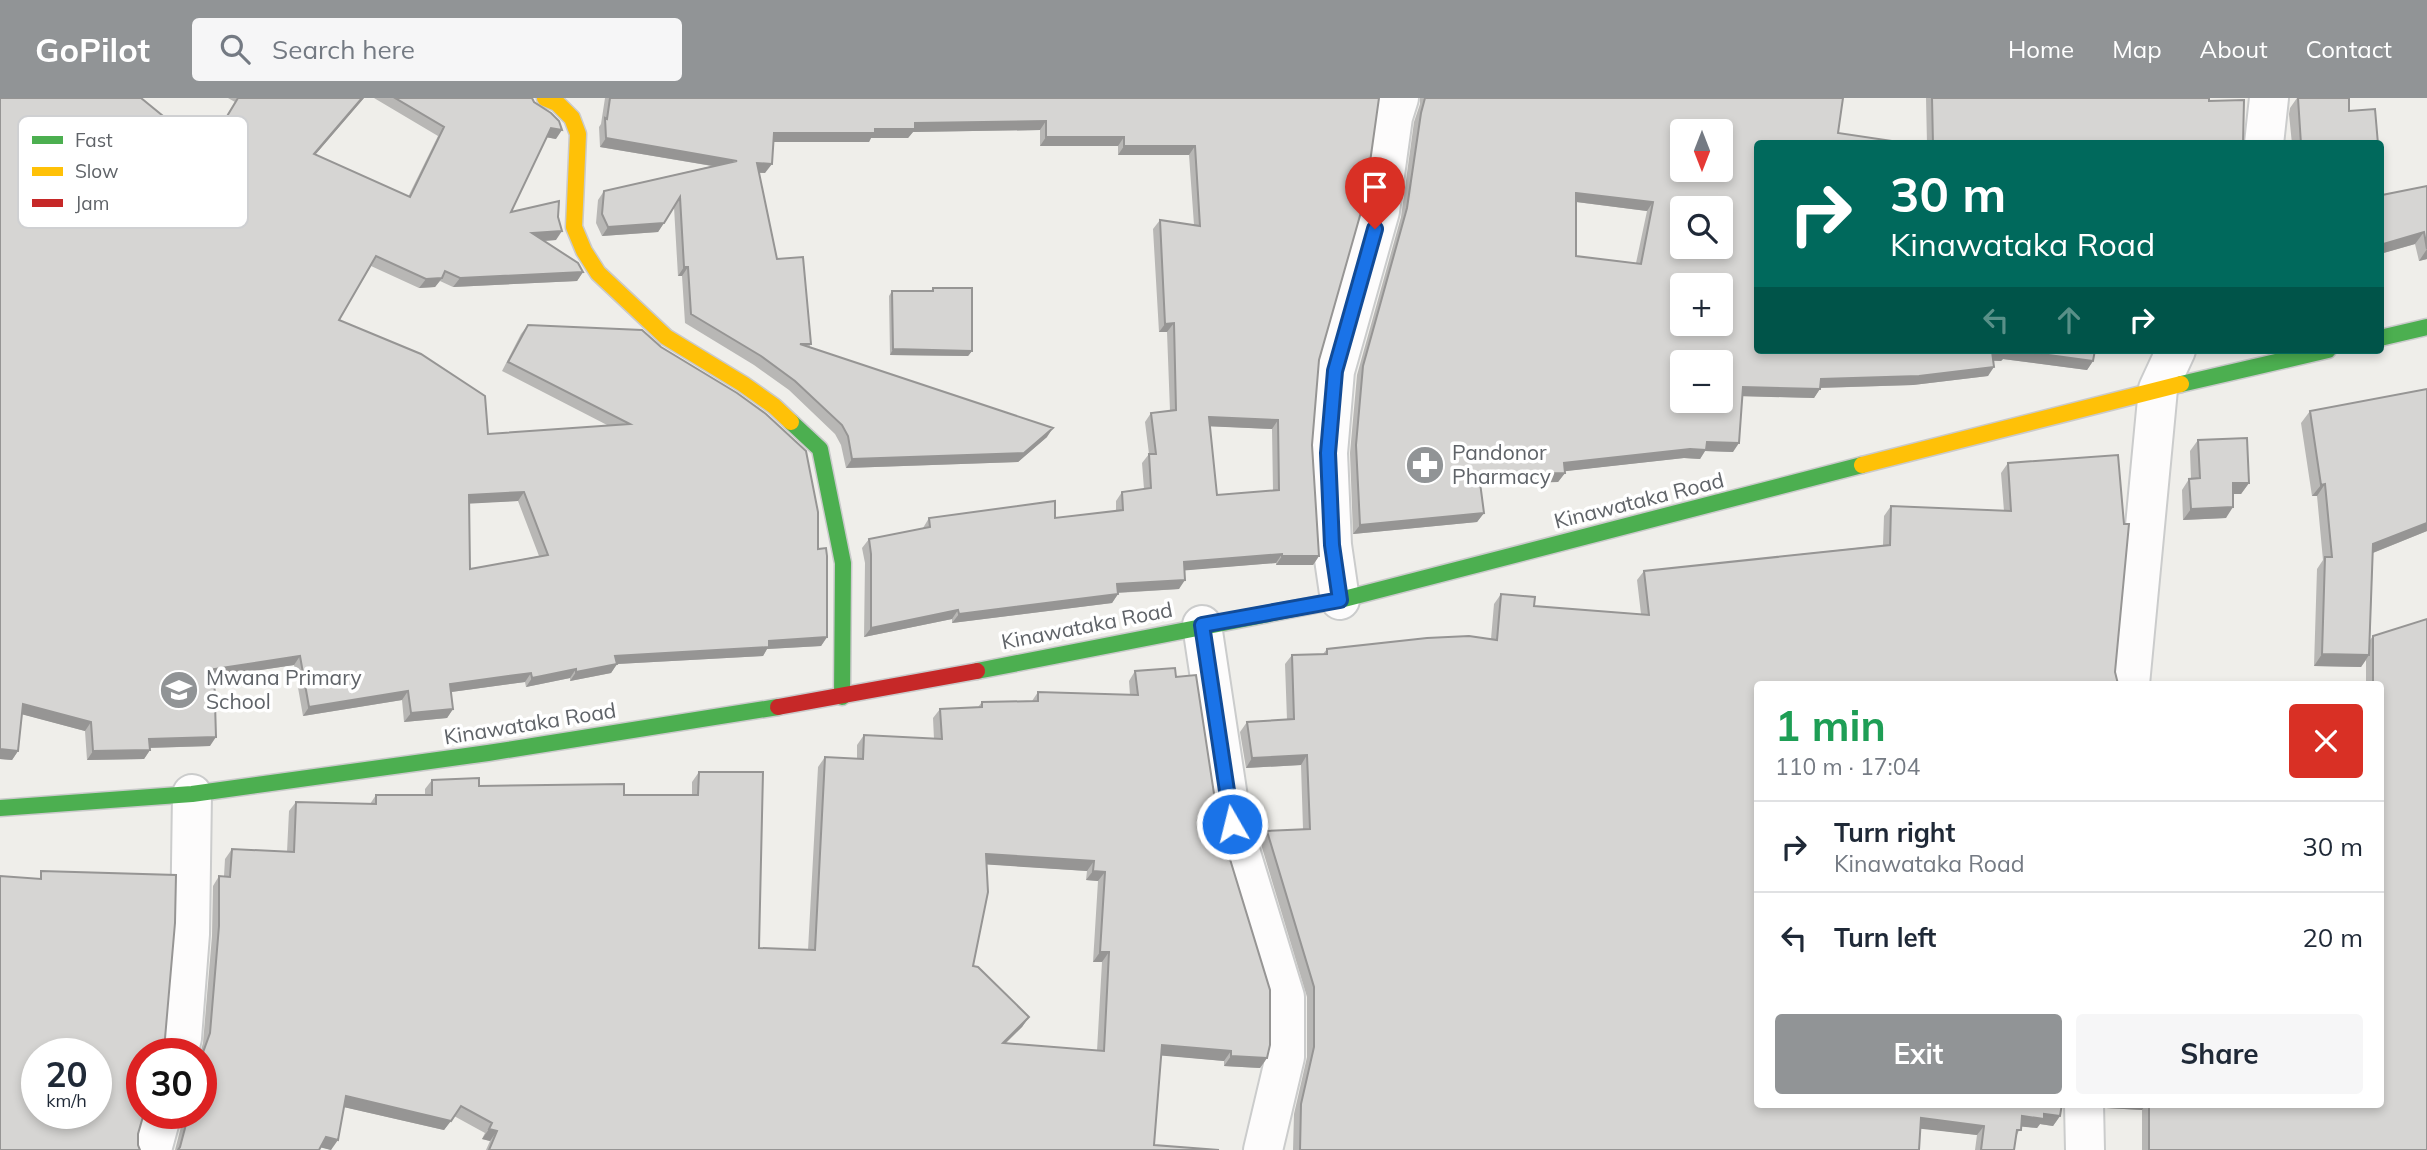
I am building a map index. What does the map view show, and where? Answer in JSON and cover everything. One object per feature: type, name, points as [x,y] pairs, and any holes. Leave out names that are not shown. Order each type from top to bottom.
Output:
[{"type":"street","points":[[545,98],[557,103],[572,118],[578,134],[573,227],[598,273],[666,337],[774,406],[820,449],[843,563],[842,696]]},
{"type":"street","points":[[1340,600],[1332,545],[1328,453],[1335,371],[1380,212],[1393,117],[1399,98]]},
{"type":"street","points":[[2264,140],[2269,98]]},
{"type":"street","points":[[2384,337],[2427,327]]},
{"type":"street","points":[[2130,681],[2158,389],[2174,354]]},
{"type":"street","name":"Kinawataka Road","points":[[0,808],[192,794],[488,753],[842,696],[1340,600],[2158,389],[2311,354]]},
{"type":"street","points":[[1202,625],[1232,824],[1285,996],[1285,1057],[1263,1150]]},
{"type":"street","points":[[182,1038],[190,934],[192,794]]},
{"type":"street","points":[[2084,1108],[2085,1150]]},
{"type":"street","points":[[152,1150],[158,1129]]},
{"type":"building","points":[[0,98],[141,98],[163,116],[18,116],[18,228],[248,228],[248,116],[227,116],[238,98],[362,98],[314,154],[410,197],[444,127],[395,98],[532,98],[559,121],[562,130],[551,128],[511,212],[559,201],[558,217],[562,231],[532,233],[578,263],[583,272],[460,278],[445,271],[442,278],[426,279],[376,256],[339,320],[421,354],[485,396],[488,434],[630,424],[508,362],[528,325],[642,330],[661,347],[737,393],[766,414],[806,451],[818,512],[818,549],[826,548],[827,556],[827,637],[769,641],[769,647],[615,656],[617,664],[576,672],[576,669],[532,678],[531,673],[450,684],[453,709],[411,713],[408,691],[309,707],[300,656],[214,669],[216,737],[149,739],[150,750],[93,751],[91,722],[23,704],[18,751],[0,749]],"holes":[[[524,492],[548,555],[470,569],[469,495]]]},
{"type":"building","points":[[610,98],[1379,98],[1365,198],[1319,360],[1312,445],[1319,556],[1282,554],[1184,562],[1185,580],[1117,584],[1118,594],[959,614],[958,610],[871,628],[869,539],[930,527],[929,518],[1055,501],[1055,518],[1123,510],[1122,492],[1151,488],[1149,454],[1156,454],[1151,413],[1176,410],[1174,323],[1165,324],[1160,220],[1200,226],[1195,146],[1124,146],[1124,137],[1046,137],[1046,121],[915,123],[915,129],[875,129],[875,133],[774,133],[772,164],[757,163],[777,259],[803,257],[811,344],[800,344],[1053,428],[1024,453],[852,459],[848,436],[842,425],[795,381],[761,356],[691,314],[688,267],[684,267],[680,197],[664,223],[608,227],[602,214],[604,191],[737,161],[606,138],[605,118],[607,119]],"holes":[[[1209,417],[1278,420],[1279,490],[1217,495]]]},
{"type":"building","points":[[1425,98],[1843,98],[1838,133],[1885,140],[1754,140],[1754,354],[1992,354],[1994,367],[1919,376],[1821,379],[1820,389],[1743,387],[1739,443],[1707,442],[1706,450],[1690,449],[1564,463],[1565,473],[1479,475],[1484,513],[1360,525],[1356,445],[1363,366],[1407,208]],"holes":[[[1576,193],[1653,202],[1641,264],[1576,256]]]},
{"type":"building","points":[[1932,98],[2244,100],[2243,140],[1933,140]]},
{"type":"building","points":[[2298,98],[2349,98],[2349,111],[2375,109],[2378,140],[2301,140]]},
{"type":"building","points":[[2427,186],[2427,249],[2424,232],[2384,244],[2384,195]]},
{"type":"building","points":[[933,288],[972,288],[972,351],[893,349],[892,291],[933,291]]},
{"type":"building","points":[[2041,354],[2094,354],[2093,361]]},
{"type":"building","points":[[2427,389],[2427,523],[2373,544],[2369,655],[2322,654],[2325,557],[2332,557],[2325,484],[2321,485],[2310,411]]},
{"type":"building","points":[[2247,438],[2249,483],[2233,483],[2233,507],[2191,509],[2189,479],[2200,478],[2198,440]]},
{"type":"building","points":[[2118,455],[2124,524],[2129,524],[2115,672],[2117,681],[1754,681],[1754,1108],[2061,1108],[2060,1116],[2044,1114],[2044,1119],[2022,1116],[2021,1130],[2017,1130],[2014,1150],[1981,1150],[1984,1126],[1921,1118],[1919,1150],[1300,1150],[1301,1104],[1314,1047],[1314,987],[1267,831],[1310,829],[1307,755],[1252,758],[1247,722],[1294,719],[1292,655],[1327,654],[1327,649],[1427,638],[1469,636],[1497,640],[1501,594],[1535,597],[1534,606],[1649,615],[1644,571],[1890,545],[1891,506],[2011,511],[2008,463]]},
{"type":"building","points":[[2427,619],[2427,1150],[2149,1150],[2149,1108],[2384,1108],[2384,681],[2373,681],[2373,636]]},
{"type":"building","points":[[1175,668],[1176,677],[1196,675],[1218,820],[1270,990],[1270,1045],[1267,1058],[1231,1056],[1231,1051],[1162,1045],[1154,1145],[1219,1150],[489,1150],[497,1131],[489,1129],[492,1123],[461,1106],[451,1121],[346,1096],[338,1140],[326,1137],[319,1150],[178,1150],[185,1129],[217,1129],[217,1038],[208,1038],[219,926],[219,876],[230,877],[232,849],[294,852],[296,802],[376,804],[376,795],[432,795],[432,780],[479,778],[479,786],[624,784],[624,795],[698,795],[699,772],[763,772],[759,948],[815,950],[825,757],[863,759],[864,735],[942,739],[940,709],[982,707],[982,702],[1038,701],[1038,692],[1138,695],[1135,671]],"holes":[[[986,854],[1094,861],[1093,871],[1105,872],[1100,952],[1109,952],[1104,1051],[1003,1043],[1029,1017],[978,967],[973,966],[988,892]]]},
{"type":"building","points":[[41,871],[176,875],[175,923],[165,1038],[126,1038],[126,1129],[139,1129],[140,1150],[0,1150],[0,876],[41,879]]},
{"type":"traffic: fast","points":[[2384,337],[2427,327]]},
{"type":"traffic: fast","points":[[2181,384],[2311,354]]},
{"type":"traffic: fast","points":[[791,422],[820,449],[843,563],[842,697]]},
{"type":"traffic: fast","points":[[977,671],[1340,600],[1862,465]]},
{"type":"traffic: fast","points":[[0,808],[192,794],[488,753],[778,707]]},
{"type":"traffic: slow","points":[[545,98],[557,103],[572,118],[578,134],[574,227],[584,251],[598,273],[666,337],[743,384],[791,422]]},
{"type":"traffic: slow","points":[[1862,465],[2181,384]]},
{"type":"traffic: jam","points":[[778,707],[977,671]]},
{"type":"place","name":"Pandonor Pharmacy","points":[[1425,465]]},
{"type":"place","name":"Mwana Primary School","points":[[179,690]]},
{"type":"route","points":[[1232,824],[1202,625],[1340,600],[1332,545],[1328,453],[1335,371],[1375,229]]}]
